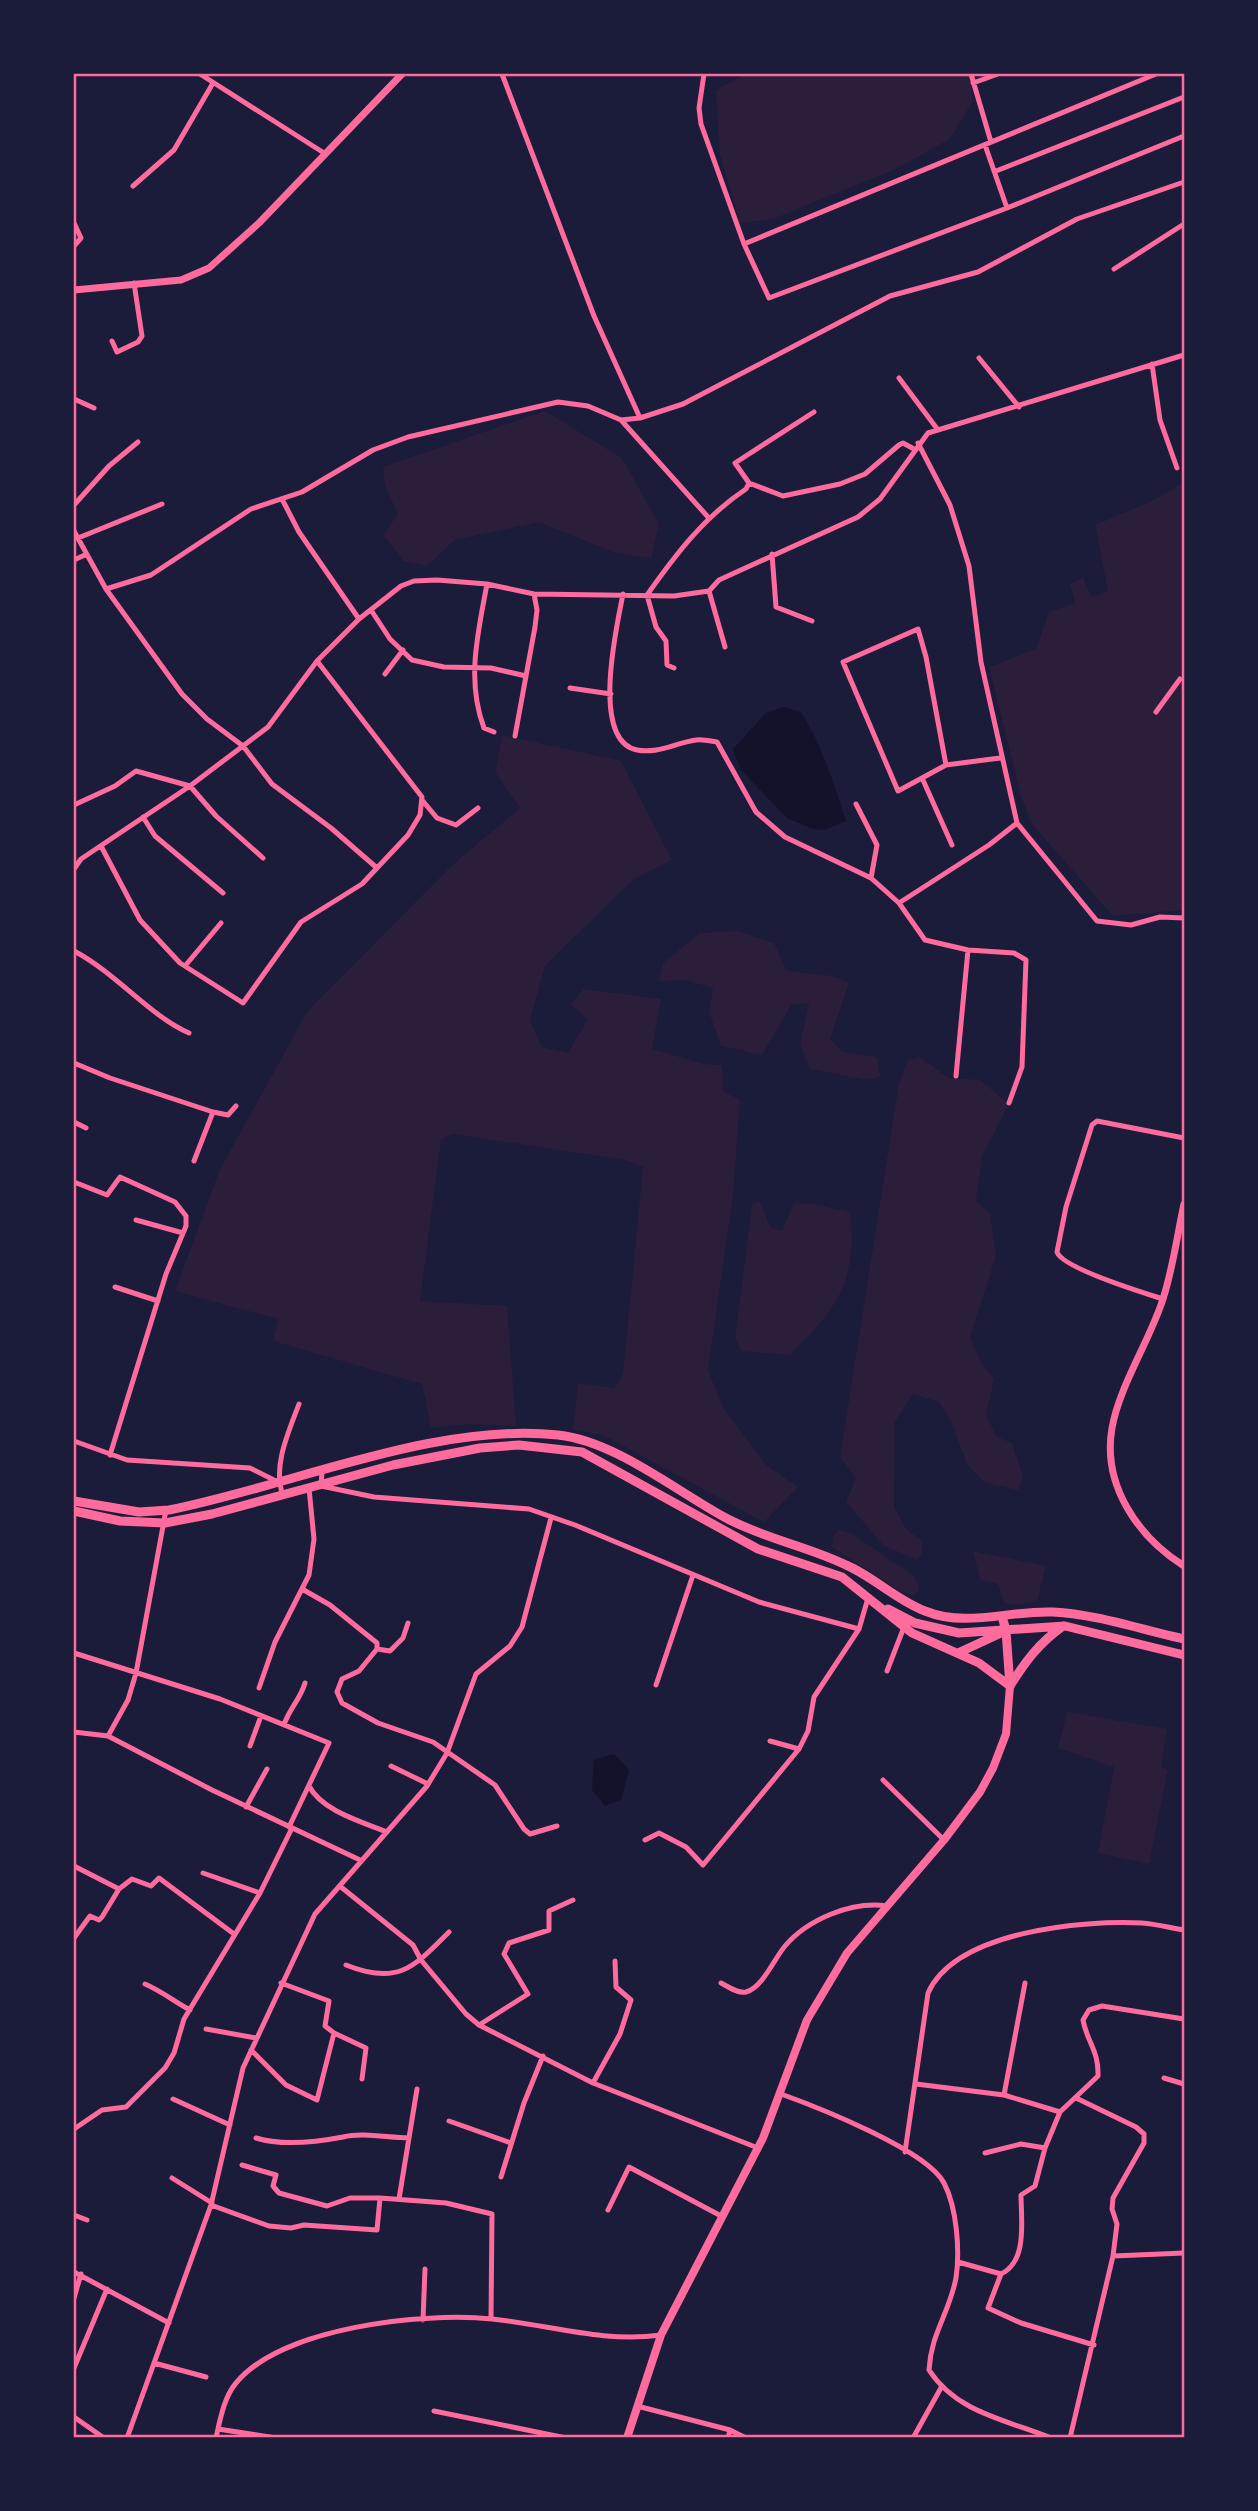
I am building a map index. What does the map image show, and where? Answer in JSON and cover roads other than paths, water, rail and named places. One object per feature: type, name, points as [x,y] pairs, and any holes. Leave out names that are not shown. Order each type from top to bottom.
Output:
[{"type":"main road","points":[[74,1501],[139,1512],[166,1510],[468,1437],[529,1433],[582,1439],[602,1447],[770,1539],[855,1568],[904,1602],[927,1612],[956,1619],[1066,1613],[1185,1639]]},
{"type":"main road","points":[[74,1511],[120,1521],[165,1523],[321,1486],[393,1465],[480,1448],[519,1445],[582,1452],[758,1549],[842,1577],[904,1627],[923,1639],[990,1670],[1010,1686]]},
{"type":"main road","points":[[868,1598],[915,1623],[935,1629],[959,1633],[1065,1626],[1185,1655]]},
{"type":"main road","points":[[627,2438],[661,2335],[758,2148],[781,2094],[798,2043],[824,1990],[847,1952],[944,1840],[993,1768],[1006,1734],[1010,1686],[1006,1631],[1002,1616]]},
{"type":"main road","points":[[1010,1686],[1027,1658],[1046,1638],[1065,1626]]},
{"type":"main road","points":[[958,1653],[1006,1631]]},
{"type":"street","points":[[200,74],[324,153]]},
{"type":"street","points":[[74,290],[181,279],[209,268],[259,223],[402,74]]},
{"type":"street","points":[[502,74],[594,316],[640,418]]},
{"type":"street","points":[[704,74],[699,108],[701,124],[744,244],[769,298],[1007,208],[1185,136]]},
{"type":"street","points":[[971,74],[1007,208]]},
{"type":"street","points":[[973,83],[998,74]]},
{"type":"street","points":[[744,244],[1156,74]]},
{"type":"street","points":[[133,186],[174,150],[213,83]]},
{"type":"street","points":[[996,171],[1185,97]]},
{"type":"street","points":[[621,420],[640,418],[694,399],[890,296],[978,272],[1077,219],[1185,182]]},
{"type":"street","points":[[74,223],[81,238],[74,246]]},
{"type":"street","points":[[1114,268],[1185,224]]},
{"type":"street","points":[[112,341],[117,352],[138,342],[142,336],[134,284]]},
{"type":"street","points":[[74,869],[81,859],[190,786],[268,727],[317,661],[359,619],[401,586],[414,581],[487,584],[534,594],[674,596],[709,591],[719,580],[772,554],[838,529],[858,517],[880,499],[928,433],[1185,355]]},
{"type":"street","points":[[979,358],[1019,407]]},
{"type":"street","points":[[1152,364],[1160,420],[1177,468]]},
{"type":"street","points":[[899,378],[938,430]]},
{"type":"street","points":[[74,399],[94,408]]},
{"type":"street","points":[[106,589],[151,575],[251,509],[282,499],[336,474],[373,450],[408,437],[558,402],[588,406],[621,420],[708,517]]},
{"type":"street","points":[[814,412],[736,461],[735,465],[749,483],[783,496],[850,481],[865,474],[899,445],[904,443],[916,446],[950,505],[969,566],[981,662],[1000,758],[1017,823],[1097,920],[1131,925],[1160,916],[1185,918]]},
{"type":"street","points":[[74,505],[109,466],[138,442]]},
{"type":"street","points":[[647,595],[678,551],[708,517],[749,483]]},
{"type":"street","points":[[282,499],[299,532],[359,619]]},
{"type":"street","points":[[78,538],[162,504]]},
{"type":"street","points":[[74,531],[106,589],[182,694],[207,719],[243,746],[272,784],[331,828],[377,868]]},
{"type":"street","points":[[74,560],[87,554]]},
{"type":"street","points":[[772,554],[776,607],[812,621]]},
{"type":"street","points":[[487,584],[473,666],[481,719],[485,728],[494,732]]},
{"type":"street","points":[[709,591],[725,647]]},
{"type":"street","points":[[515,736],[537,610],[534,594]]},
{"type":"street","points":[[623,594],[610,662],[613,728],[624,743],[633,750],[645,751],[664,750],[696,740],[718,741],[756,812],[785,836],[871,878],[899,902],[925,940],[968,950],[1014,953],[1027,960],[1022,1067],[1009,1103]]},
{"type":"street","points":[[647,595],[656,627],[666,641],[667,664],[674,668]]},
{"type":"street","points":[[370,610],[390,639],[412,660],[444,667],[473,666],[526,676]]},
{"type":"street","points":[[946,765],[926,657],[918,629],[843,662],[871,724],[893,787],[898,791],[903,791],[946,765],[1000,758]]},
{"type":"street","points":[[385,674],[403,650]]},
{"type":"street","points":[[317,661],[437,818],[456,825],[478,808]]},
{"type":"street","points":[[1156,712],[1180,679]]},
{"type":"street","points":[[570,688],[611,694]]},
{"type":"street","points":[[74,805],[115,786],[136,771],[190,786],[216,816],[263,858]]},
{"type":"street","points":[[923,780],[952,845]]},
{"type":"street","points":[[101,846],[140,920],[185,966],[243,1003],[302,922],[344,897],[377,868],[408,835],[420,815],[422,800]]},
{"type":"street","points":[[856,804],[877,845],[871,878]]},
{"type":"street","points":[[143,817],[155,836],[223,893]]},
{"type":"street","points":[[899,902],[989,845],[1017,823]]},
{"type":"street","points":[[185,966],[221,923]]},
{"type":"street","points":[[957,1076],[968,950]]},
{"type":"street","points":[[74,951],[114,976],[176,1027],[189,1033]]},
{"type":"street","points":[[74,1063],[110,1078],[213,1112],[228,1115],[236,1106]]},
{"type":"street","points":[[194,1161],[213,1112]]},
{"type":"street","points":[[1163,1299],[1063,1261],[1057,1252],[1066,1207],[1092,1125],[1097,1121],[1121,1124],[1185,1138]]},
{"type":"street","points":[[74,1122],[86,1128]]},
{"type":"street","points":[[74,1182],[107,1195],[120,1177],[166,1198],[183,1209],[186,1216],[183,1233],[158,1301],[110,1455]]},
{"type":"street","points":[[1185,1205],[1163,1299],[1119,1405],[1112,1427],[1110,1452],[1115,1480],[1126,1510],[1170,1557],[1185,1564]]},
{"type":"street","points":[[136,1220],[183,1233]]},
{"type":"street","points":[[115,1287],[158,1301]]},
{"type":"street","points":[[282,1495],[278,1482],[286,1441],[299,1404]]},
{"type":"street","points":[[74,1441],[127,1460],[250,1468],[278,1482]]},
{"type":"street","points":[[322,1472],[321,1486],[374,1497],[529,1510],[759,1602],[859,1629]]},
{"type":"street","points":[[259,1688],[275,1642],[309,1575],[313,1549],[309,1488]]},
{"type":"street","points":[[108,1736],[128,1700],[136,1673],[166,1510]]},
{"type":"street","points":[[127,2438],[211,2204],[243,2068],[281,1983],[315,1914],[428,1784],[447,1752],[476,1674],[510,1646],[522,1627],[551,1518]]},
{"type":"street","points":[[656,1685],[692,1575]]},
{"type":"street","points":[[302,1589],[365,1631],[376,1643],[377,1649],[359,1671],[342,1679],[337,1698],[378,1723],[433,1742],[495,1785],[530,1834],[557,1826]]},
{"type":"street","points":[[645,1840],[659,1833],[686,1847],[703,1865],[799,1749],[808,1731],[819,1687],[859,1629],[868,1598]]},
{"type":"street","points":[[377,1649],[390,1651],[403,1638],[408,1623]]},
{"type":"street","points":[[887,1671],[904,1627]]},
{"type":"street","points":[[74,1653],[209,1695],[329,1743],[260,1893],[190,2010],[174,2053],[141,2095],[126,2107],[102,2110],[74,2129]]},
{"type":"street","points":[[284,1725],[288,1710],[297,1703],[305,1683]]},
{"type":"street","points":[[250,1746],[261,1716]]},
{"type":"street","points":[[74,1732],[108,1736],[246,1807],[360,1860]]},
{"type":"street","points":[[770,1741],[799,1749]]},
{"type":"street","points":[[391,1766],[428,1784]]},
{"type":"street","points":[[246,1807],[267,1769]]},
{"type":"street","points":[[883,1780],[944,1840]]},
{"type":"street","points":[[309,1786],[314,1796],[387,1832]]},
{"type":"street","points":[[74,1866],[119,1889]]},
{"type":"street","points":[[203,1873],[260,1893]]},
{"type":"street","points":[[74,1937],[90,1916],[99,1920],[102,1917],[119,1889],[132,1879],[151,1886],[159,1878],[234,1934]]},
{"type":"street","points":[[341,1887],[413,1945],[421,1960],[466,2014],[480,2025],[593,2083],[758,2148]]},
{"type":"street","points":[[480,2025],[528,1994],[504,1954],[505,1948],[509,1943],[548,1930],[549,1911],[573,1900]]},
{"type":"street","points":[[721,1983],[746,1992],[760,1981],[786,1945],[806,1929],[838,1911],[873,1904],[887,1906]]},
{"type":"street","points":[[905,2152],[929,1993],[934,1980],[957,1961],[1000,1940],[1066,1926],[1143,1923],[1185,1930]]},
{"type":"street","points":[[346,1965],[365,1973],[398,1975],[421,1960],[449,1931]]},
{"type":"street","points":[[593,2083],[620,2034],[631,2000],[616,1987],[615,1961]]},
{"type":"street","points":[[281,1983],[329,2001],[325,2026],[366,2048],[362,2079]]},
{"type":"street","points":[[1004,2095],[1025,1983]]},
{"type":"street","points":[[145,1984],[164,1992],[170,2000],[190,2010]]},
{"type":"street","points":[[1094,2345],[1021,2323],[988,2308],[1001,2274],[1009,2269],[1021,2244],[1021,2195],[1035,2186],[1045,2148],[1060,2112],[1098,2076],[1099,2059],[1086,2035],[1083,2020],[1089,2010],[1102,2006],[1185,2019]]},
{"type":"street","points":[[206,2029],[256,2038]]},
{"type":"street","points":[[251,2050],[286,2085],[317,2100],[334,2032]]},
{"type":"street","points":[[501,2177],[543,2056]]},
{"type":"street","points":[[1164,2078],[1185,2084]]},
{"type":"street","points":[[916,2084],[1004,2095],[1060,2112]]},
{"type":"street","points":[[399,2199],[417,2089]]},
{"type":"street","points":[[781,2094],[833,2113],[935,2171],[945,2184],[957,2233],[958,2262],[950,2304],[930,2345],[929,2370],[942,2386],[979,2412],[1051,2438]]},
{"type":"street","points":[[1070,2438],[1114,2256],[1117,2224],[1112,2209],[1113,2198],[1140,2153],[1144,2134],[1136,2127],[1076,2098]]},
{"type":"street","points":[[173,2099],[230,2125]]},
{"type":"street","points":[[449,2121],[511,2143]]},
{"type":"street","points":[[256,2138],[268,2141],[332,2141],[344,2136],[409,2138]]},
{"type":"street","points":[[985,2153],[1021,2144],[1045,2148]]},
{"type":"street","points":[[242,2165],[276,2175],[273,2186],[279,2193],[327,2206],[350,2198],[380,2198],[446,2203],[492,2214],[491,2319]]},
{"type":"street","points":[[608,2210],[629,2167],[723,2217]]},
{"type":"street","points":[[172,2178],[211,2204],[269,2226],[291,2228],[304,2225],[377,2230],[380,2198]]},
{"type":"street","points":[[74,2215],[87,2220]]},
{"type":"street","points":[[1114,2256],[1185,2253]]},
{"type":"street","points":[[958,2262],[1001,2274]]},
{"type":"street","points":[[423,2320],[425,2269]]},
{"type":"street","points":[[74,2272],[169,2323]]},
{"type":"street","points":[[74,2298],[81,2274]]},
{"type":"street","points":[[74,2368],[107,2289]]},
{"type":"street","points":[[216,2438],[234,2384],[259,2360],[337,2330],[423,2320],[491,2319],[567,2332],[632,2339],[661,2335]]},
{"type":"street","points":[[154,2363],[206,2377]]},
{"type":"street","points":[[913,2438],[942,2386]]},
{"type":"street","points":[[637,2406],[730,2430],[746,2438]]},
{"type":"street","points":[[434,2411],[566,2438]]},
{"type":"street","points":[[74,2417],[104,2438]]},
{"type":"street","points":[[218,2429],[276,2438]]},
{"type":"street","points":[[728,2438],[730,2430]]}]
